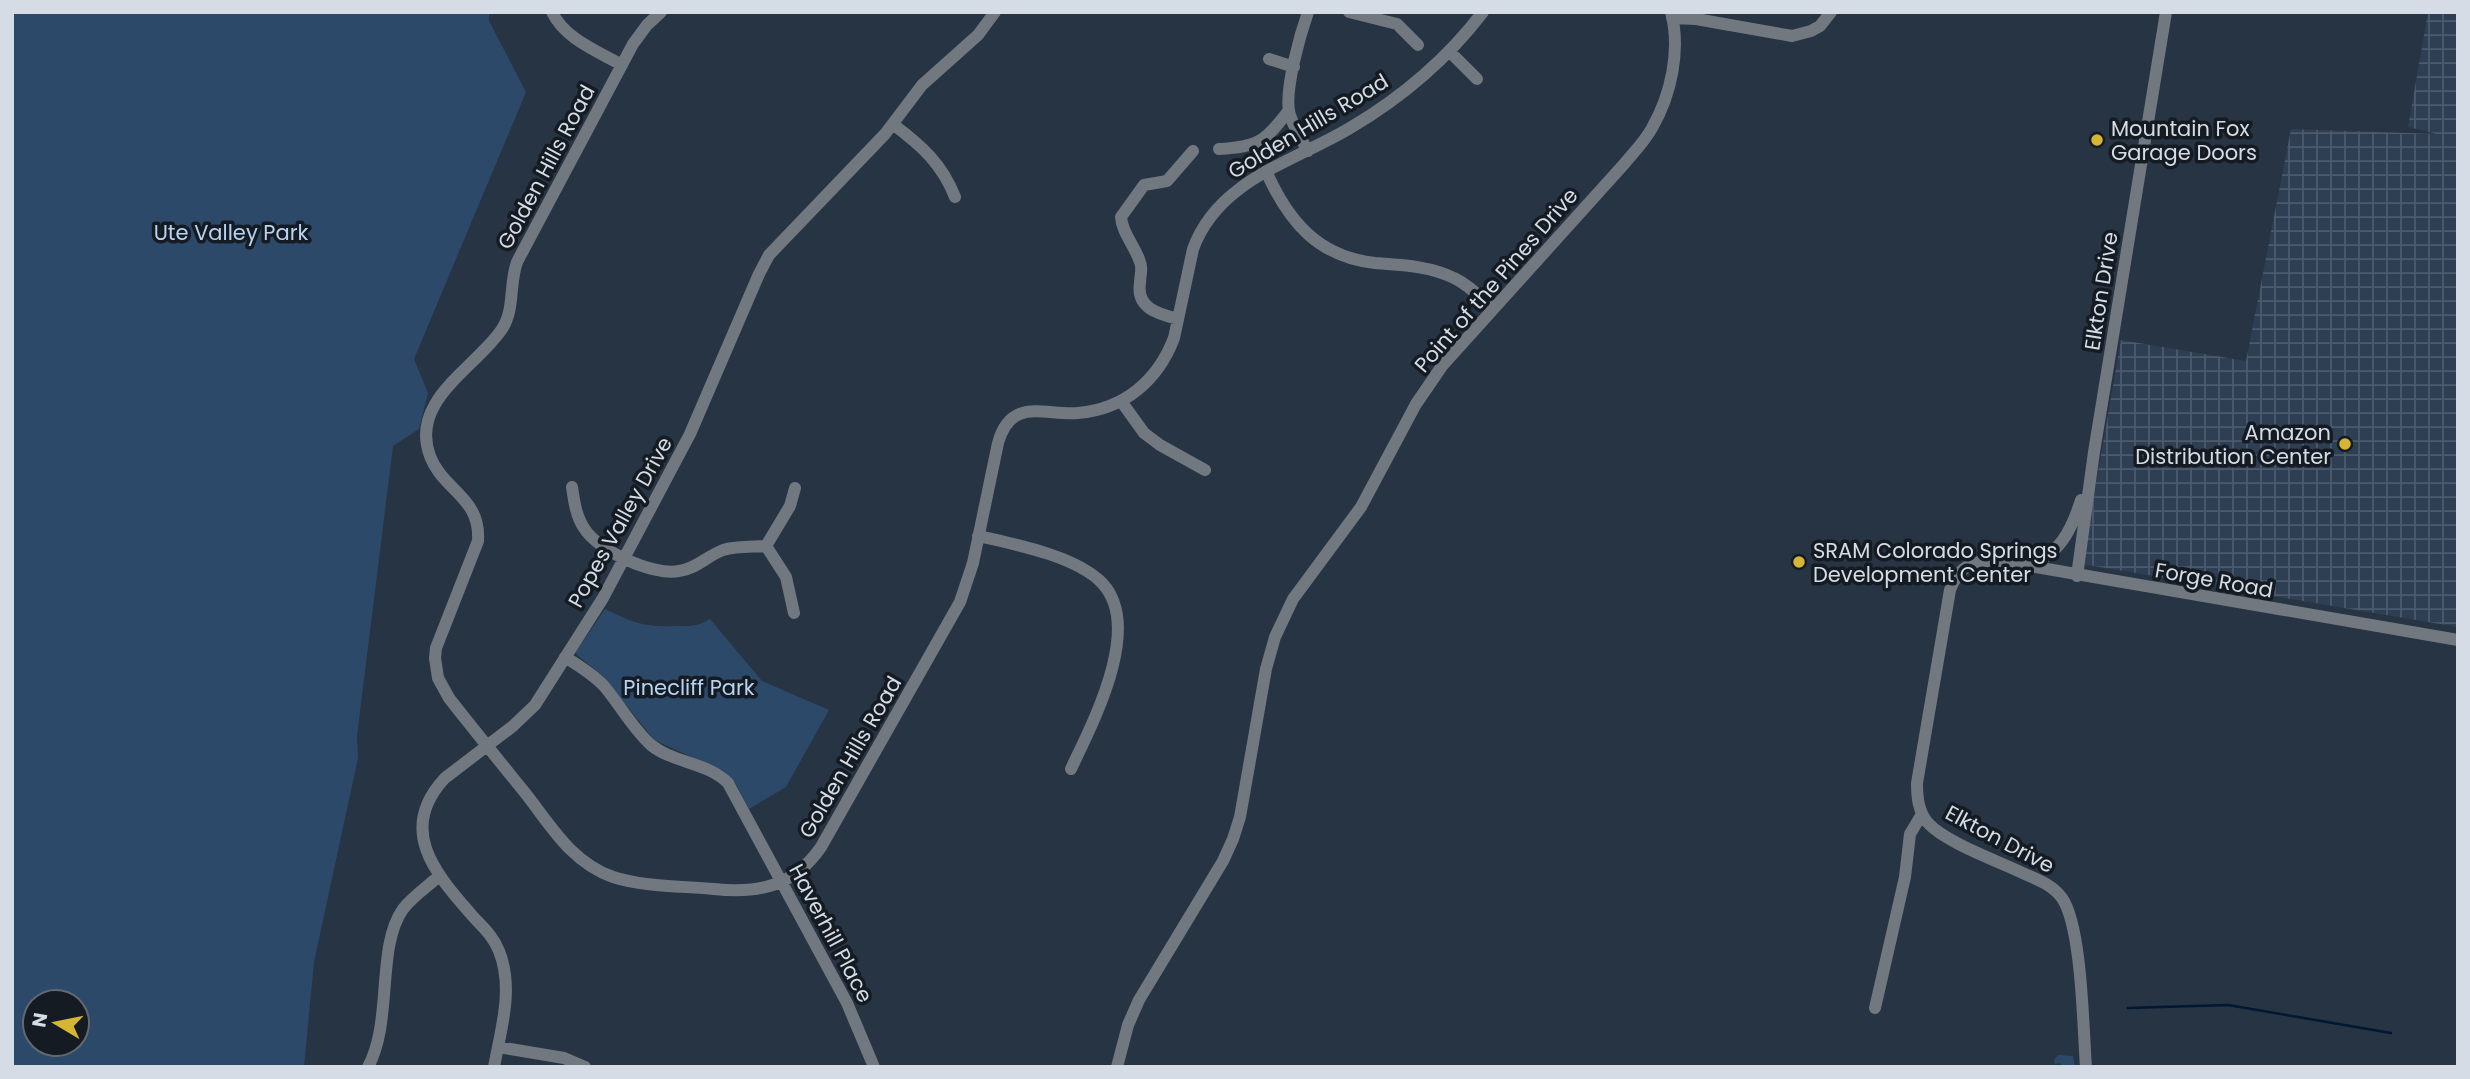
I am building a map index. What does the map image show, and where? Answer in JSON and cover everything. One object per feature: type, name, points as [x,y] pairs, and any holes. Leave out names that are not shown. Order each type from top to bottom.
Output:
[{"type":"street","points":[[552,12],[557,22],[571,35],[622,65]]},
{"type":"street","name":"Golden Hills Road","points":[[661,12],[632,44],[517,262],[511,282],[509,311],[502,330],[438,398],[428,418],[426,436],[430,457],[441,475],[470,505],[479,531],[478,541],[436,648],[435,668],[442,687],[568,848],[603,872],[634,881],[733,891],[757,890],[782,881],[804,868],[821,847],[965,591],[1000,436],[1010,421],[1033,410],[1080,413],[1108,407],[1144,386],[1159,370],[1174,338],[1193,248],[1202,227],[1224,200],[1266,171],[1308,152],[1390,102],[1449,51],[1483,12]]},
{"type":"street","name":"Popes Valley Drive","points":[[494,1067],[507,994],[505,969],[499,949],[486,930],[439,876],[426,854],[423,825],[428,805],[445,778],[535,705],[603,598],[690,434],[763,265],[783,238],[894,125],[922,85],[978,35],[995,12]]},
{"type":"street","points":[[1308,12],[1294,67],[1289,110],[1308,152]]},
{"type":"street","points":[[1349,12],[1397,24],[1418,44]]},
{"type":"street","points":[[1672,15],[1792,36],[1802,35],[1820,26],[1831,12]]},
{"type":"street","name":"Elkton Drive","points":[[2077,576],[2094,452],[2166,12]]},
{"type":"street","name":"Point of the Pines Drive","points":[[1117,1067],[1128,1025],[1139,1000],[1223,861],[1237,828],[1266,669],[1280,625],[1293,600],[1361,508],[1423,392],[1442,366],[1651,131],[1663,107],[1671,81],[1674,54],[1672,15]]},
{"type":"street","points":[[1449,51],[1477,79]]},
{"type":"street","points":[[1269,59],[1294,67]]},
{"type":"street","points":[[1219,149],[1248,147],[1257,143],[1273,130],[1289,110]]},
{"type":"street","points":[[894,125],[931,155],[948,180],[955,197]]},
{"type":"street","points":[[1178,319],[1155,313],[1141,300],[1140,262],[1123,228],[1121,217],[1144,185],[1167,181],[1193,151]]},
{"type":"street","points":[[1266,171],[1275,191],[1294,220],[1304,232],[1322,245],[1355,259],[1419,267],[1443,273],[1467,285],[1492,308]]},
{"type":"street","points":[[1121,401],[1144,433],[1205,470]]},
{"type":"street","points":[[2022,565],[2053,554],[2066,537],[2077,514],[2094,452]]},
{"type":"street","points":[[572,487],[579,519],[589,537],[606,549],[658,571],[678,572],[722,551],[766,546]]},
{"type":"street","points":[[766,546],[790,506],[795,488]]},
{"type":"street","points":[[978,536],[1018,545],[1074,565],[1103,583],[1113,600],[1119,626],[1105,693],[1093,726],[1071,769]]},
{"type":"street","points":[[766,546],[786,577],[794,613]]},
{"type":"street","name":"Forge Road","points":[[1965,566],[1985,559],[2458,640]]},
{"type":"street","name":"Elkton Drive","points":[[1965,566],[1958,572],[1950,590],[1917,783],[1919,805],[1927,822],[1945,836],[2047,884],[2062,898],[2071,917],[2076,940],[2086,1067]]},
{"type":"street","name":"Haverhill Place","points":[[565,657],[602,684],[655,748],[710,769],[728,783],[847,1003],[874,1067]]},
{"type":"street","points":[[1875,1008],[1905,877],[1910,834],[1922,814]]},
{"type":"street","points":[[368,1067],[379,1037],[394,928],[409,902],[439,876]]},
{"type":"street","points":[[498,1047],[564,1058],[585,1067]]},
{"type":"shaded area","points":[[2428,12],[2458,12],[2458,627],[2082,564],[2121,340],[2246,361],[2291,129],[2437,134],[2408,127]]},
{"type":"green space","name":"Ute Valley Park","points":[[12,12],[489,12],[489,21],[526,92],[414,359],[428,393],[419,429],[393,446],[357,736],[358,758],[314,962],[304,1067],[12,1067]]},
{"type":"green space","name":"Pinecliff Park","points":[[605,609],[633,621],[657,626],[691,626],[710,619],[762,681],[829,710],[786,787],[749,809],[736,784],[723,771],[654,740],[603,676],[577,655],[576,652]]},
{"type":"green space","points":[[2058,1055],[2073,1056],[2075,1067],[2055,1064],[2054,1060]]},
{"type":"waterway","points":[[2128,1008],[2228,1005],[2391,1033]]},
{"type":"place","name":"Mountain Fox Garage Doors","points":[[2097,140]]},
{"type":"place","name":"Amazon Distribution Center","points":[[2345,444]]},
{"type":"place","name":"SRAM Colorado Springs Development Center","points":[[1799,562]]}]
